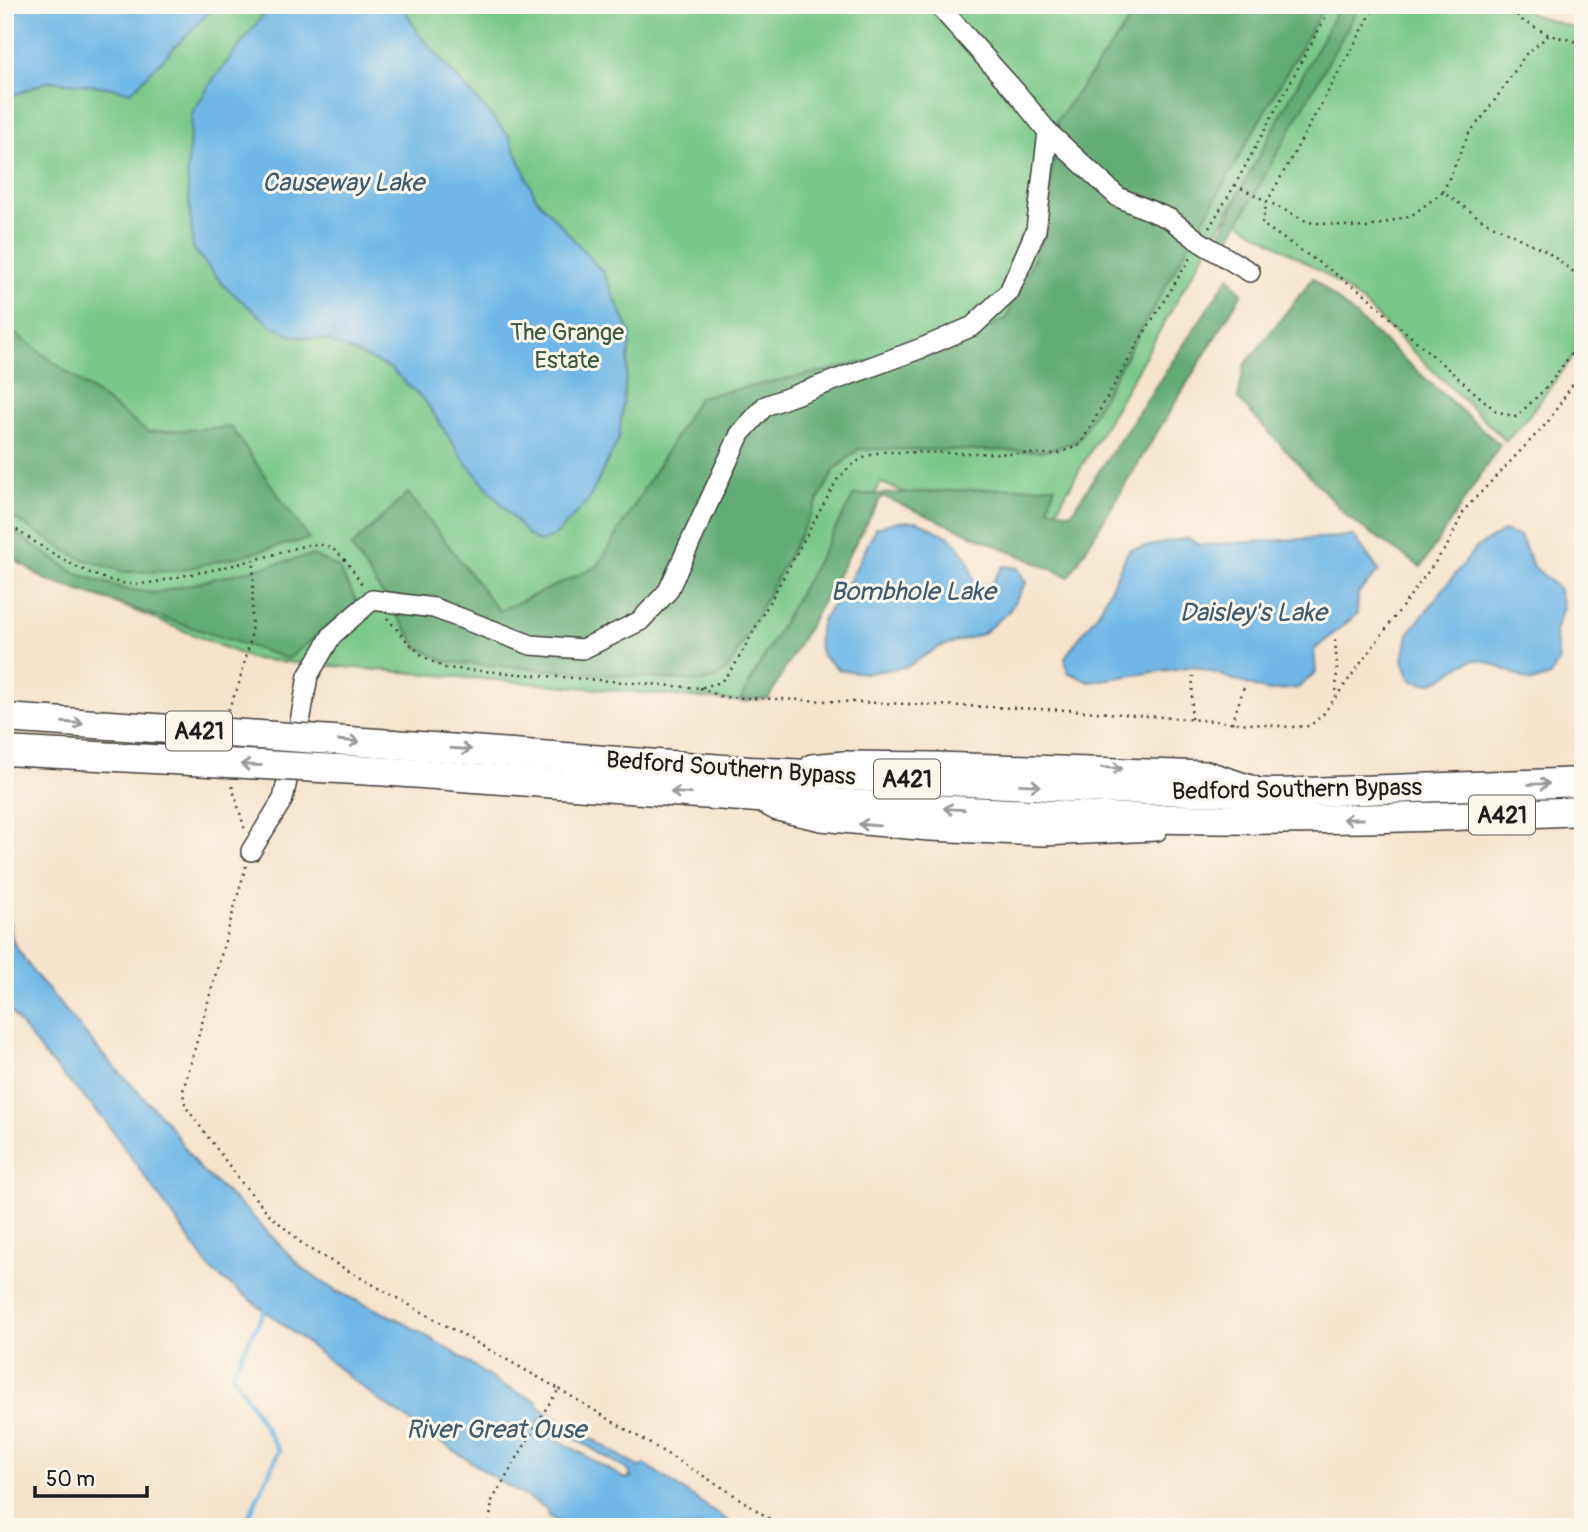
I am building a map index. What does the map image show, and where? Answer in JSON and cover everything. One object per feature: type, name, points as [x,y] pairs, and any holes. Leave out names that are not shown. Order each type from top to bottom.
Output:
[{"type":"highway","name":"Bedford Southern Bypass","points":[[5,718],[393,744],[750,784],[1105,817],[1421,818],[1583,811]]},
{"type":"highway","name":"Bedford Southern Bypass","points":[[5,751],[393,772],[750,784],[1278,793],[1583,782]]},
{"type":"lane","points":[[938,5],[1048,132],[1118,197],[1170,219],[1200,242],[1250,272]]},
{"type":"lane","points":[[251,851],[283,799],[308,676],[332,635],[372,600],[434,608],[531,645],[583,649],[640,621],[668,590],[740,434],[765,406],[922,348],[973,326],[1009,292],[1036,230],[1048,132]]},
{"type":"path","points":[[700,688],[721,682],[736,663],[836,480],[859,460],[882,452],[1057,454],[1080,445],[1138,343],[1236,185],[1332,5]]},
{"type":"path","points":[[1376,5],[1267,202],[1262,224],[1365,294],[1496,411],[1516,417],[1547,387],[1583,338]]},
{"type":"path","points":[[1507,5],[1522,20],[1549,35],[1583,43]]},
{"type":"path","points":[[1236,185],[1308,222],[1367,228],[1412,215],[1443,192],[1469,133],[1526,54],[1549,35]]},
{"type":"path","points":[[1443,192],[1484,221],[1546,251],[1583,279]]},
{"type":"path","points":[[5,522],[51,553],[93,574],[127,584],[153,582],[254,560],[309,544],[321,545],[333,549],[351,567],[372,600],[406,640],[423,656],[444,668],[700,688],[722,697],[1070,709],[1232,723],[1310,726],[1324,713],[1447,546],[1465,509],[1547,423],[1583,369]]},
{"type":"path","points":[[227,713],[251,638],[254,560]]},
{"type":"path","points":[[1335,640],[1336,697]]},
{"type":"path","points":[[1191,719],[1193,676]]},
{"type":"path","points":[[1232,723],[1244,687]]},
{"type":"path","points":[[229,776],[251,851],[183,1091],[188,1110],[242,1183],[270,1215],[306,1247],[559,1389],[725,1489],[782,1527]]},
{"type":"path","points":[[489,1527],[492,1501],[500,1485],[559,1389]]},
{"type":"green space","name":"The Grange Estate","points":[[5,5],[1347,5],[1037,544],[881,483],[749,702],[252,659],[21,564],[5,554]]},
{"type":"green space","points":[[1141,5],[1325,5],[1078,441],[1046,451],[859,449],[835,469],[729,668],[716,678],[703,682],[447,662],[418,647],[351,547],[408,493],[499,611],[598,566],[699,397],[955,344],[1006,319],[1045,234],[1057,120]]},
{"type":"green space","points":[[1340,5],[1360,5],[1229,240],[1220,236],[1239,193]]},
{"type":"green space","points":[[1350,5],[1520,5],[1531,14],[1583,31],[1583,344],[1523,423],[1506,441],[1362,302],[1325,274],[1237,221]]},
{"type":"green space","points":[[1229,277],[1242,293],[1069,577],[882,496],[768,699],[740,700],[854,495],[1055,486],[1048,508],[1071,513]]},
{"type":"green space","points":[[1313,278],[1500,445],[1421,567],[1350,519],[1238,399],[1244,366]]},
{"type":"green space","points":[[5,326],[148,432],[231,427],[309,539],[177,571],[123,572],[64,550],[5,512]]},
{"type":"green space","points":[[5,526],[75,573],[124,589],[155,593],[313,555],[338,567],[358,603],[288,659],[46,580],[5,552]]},
{"type":"water","points":[[5,5],[216,5],[131,92],[49,81],[11,96],[5,91]]},
{"type":"water","name":"Causeway Lake","points":[[272,5],[402,5],[420,36],[509,136],[536,198],[603,272],[631,335],[619,438],[588,501],[554,537],[539,542],[528,535],[466,463],[425,401],[390,368],[326,340],[293,336],[272,326],[224,286],[193,248],[187,174],[192,113],[213,80]]},
{"type":"water","name":"Bombhole Lake","points":[[917,521],[952,538],[968,559],[973,579],[981,586],[991,584],[1003,566],[1018,568],[1026,583],[1009,611],[982,634],[939,647],[906,667],[867,673],[840,670],[822,656],[818,640],[822,620],[849,582],[876,528],[894,522]]},
{"type":"water","points":[[1503,531],[1520,536],[1533,566],[1558,588],[1563,607],[1555,631],[1559,661],[1550,676],[1532,682],[1481,660],[1462,665],[1433,683],[1411,680],[1403,661],[1408,634],[1476,548]]},
{"type":"water","name":"Daisley's Lake","points":[[1354,536],[1379,571],[1358,593],[1357,614],[1314,650],[1316,672],[1298,688],[1267,691],[1194,666],[1089,682],[1068,672],[1065,657],[1100,610],[1129,550],[1188,538],[1200,545]]},
{"type":"water","name":"River Great Ouse","points":[[5,901],[13,942],[34,973],[102,1054],[166,1121],[198,1167],[249,1213],[303,1269],[336,1291],[401,1321],[501,1385],[537,1401],[539,1407],[639,1467],[646,1465],[737,1527],[569,1527],[548,1516],[547,1509],[498,1480],[377,1399],[212,1271],[104,1119],[44,1055],[5,1004]],"holes":[[[539,1417],[629,1471],[631,1477],[625,1479],[540,1429]]]},
{"type":"waterway","points":[[244,1527],[279,1451],[232,1373],[267,1306]]}]
